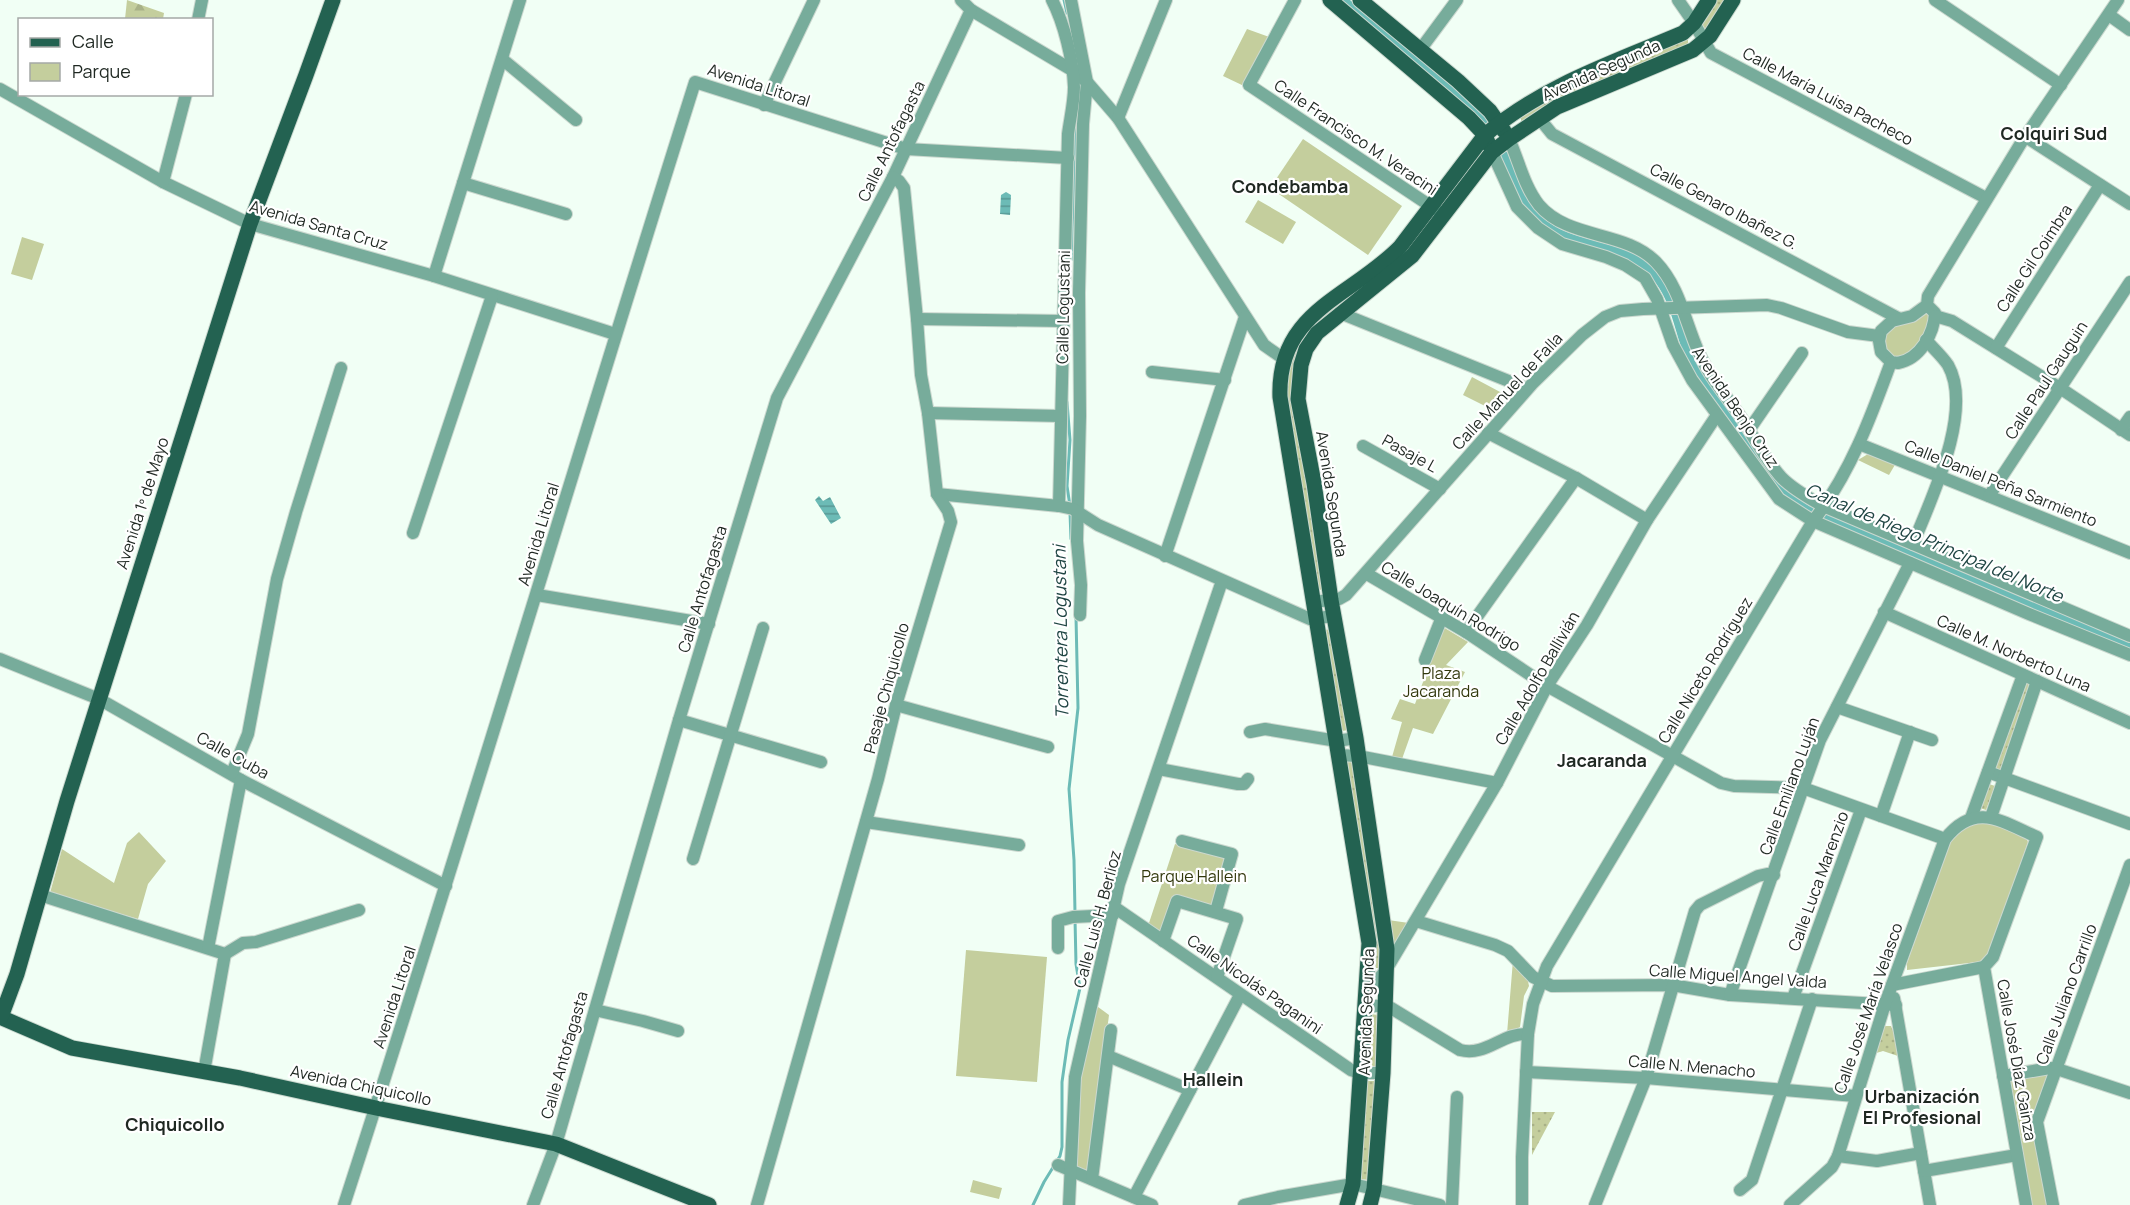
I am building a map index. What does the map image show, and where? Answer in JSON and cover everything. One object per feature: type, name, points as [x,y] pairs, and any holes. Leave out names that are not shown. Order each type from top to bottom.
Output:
[{"type":"main road","name":"Avenida 1º de Mayo","points":[[0,1018],[17,974],[99,699],[250,224],[333,0]]},
{"type":"main road","name":"Avenida Benjo Cruz","points":[[1330,0],[1443,94],[1485,135],[1492,152]]},
{"type":"main road","name":"Avenida Benjo Cruz","points":[[1360,0],[1458,81],[1490,111],[1509,139]]},
{"type":"main road","name":"Avenida Segunda","points":[[1347,1205],[1353,1184],[1369,958],[1367,926],[1280,397],[1279,381],[1284,359],[1296,334],[1314,313],[1389,258],[1485,135],[1499,123],[1551,90],[1683,33],[1694,23],[1709,0]]},
{"type":"main road","name":"Avenida Segunda","points":[[1370,1205],[1374,1189],[1383,1073],[1387,950],[1356,738],[1298,399],[1298,381],[1306,349],[1317,333],[1340,313],[1402,266],[1492,152],[1557,107],[1693,50],[1710,36],[1733,0]]},
{"type":"main road","name":"Avenida Chiquicollo","points":[[0,1018],[72,1048],[204,1072],[556,1144],[709,1205]]},
{"type":"street","points":[[198,18],[202,0]]},
{"type":"street","points":[[434,276],[520,0]]},
{"type":"street","points":[[764,105],[814,0]]},
{"type":"street","points":[[961,0],[971,10],[1072,70],[1087,82],[1118,118],[1264,345],[1284,359]]},
{"type":"street","name":"Calle Logustani","points":[[1052,0],[1060,16],[1074,88],[1068,134],[1061,416],[1069,508],[1077,542],[1081,585],[1080,615]]},
{"type":"street","name":"Calle Logustani","points":[[1069,508],[1079,293],[1083,124],[1087,82],[1071,0]]},
{"type":"street","points":[[1118,118],[1166,0]]},
{"type":"street","name":"Calle Francisco M. Veracini","points":[[1295,0],[1249,85],[1444,215]]},
{"type":"street","points":[[1420,50],[1457,0]]},
{"type":"street","name":"Calle María Luisa Pacheco","points":[[1678,0],[1711,53],[1986,198]]},
{"type":"street","points":[[1935,0],[2061,85]]},
{"type":"street","points":[[1927,305],[1932,308],[1935,316],[1926,340],[1912,359],[1899,363],[1891,362],[1879,347],[1879,336],[1887,325],[1898,318],[1912,316],[1927,305],[1928,296],[1986,198],[2118,0]]},
{"type":"street","name":"Calle Antofagasta","points":[[533,1205],[556,1144],[679,720],[777,398],[893,177],[971,10]]},
{"type":"street","points":[[2109,15],[2130,30]]},
{"type":"street","points":[[502,59],[576,120]]},
{"type":"street","name":"Avenida Litoral","points":[[344,1205],[537,595],[615,334],[695,82],[906,149],[1068,159]]},
{"type":"street","name":"Avenida Santa Cruz","points":[[0,88],[163,182],[250,224],[434,276],[615,334]]},
{"type":"street","points":[[163,182],[185,96]]},
{"type":"street","name":"Calle Genaro Ibañez G.","points":[[1539,118],[1552,134],[1898,318]]},
{"type":"street","points":[[2026,137],[2130,204]]},
{"type":"street","name":"Avenida Benjo Cruz","points":[[1509,139],[1530,191],[1551,216],[1567,226],[1620,242],[1654,260],[1665,273],[1680,361],[1779,499],[1813,520],[2130,655]]},
{"type":"street","name":"Avenida Benjo Cruz","points":[[1492,152],[1517,207],[1527,219],[1562,244],[1606,257],[1635,270],[1645,278],[1672,309],[1699,355],[1781,477],[1804,496],[1822,508],[2130,636]]},
{"type":"street","name":"Pasaje Chiquicollo","points":[[757,1205],[866,822],[896,705],[951,522],[948,511],[937,494],[928,413],[921,375],[904,188],[893,177]]},
{"type":"street","points":[[463,183],[566,214]]},
{"type":"street","name":"Calle Gil Coimbra","points":[[1996,348],[2100,185]]},
{"type":"street","name":"Calle Paul Gauguin","points":[[1989,496],[2130,282]]},
{"type":"street","points":[[413,533],[492,296]]},
{"type":"street","name":"Calle Manuel de Falla","points":[[1313,602],[1346,595],[1367,574],[1525,391],[1582,335],[1605,317],[1632,310],[1767,305],[1848,332],[1879,336]]},
{"type":"street","points":[[1340,313],[1521,386],[1525,391]]},
{"type":"street","points":[[1165,556],[1245,316]]},
{"type":"street","points":[[1935,316],[1952,321],[2126,432],[2130,417]]},
{"type":"street","points":[[917,319],[1063,321]]},
{"type":"street","points":[[1913,544],[1939,476],[1953,429],[1955,393],[1947,364],[1926,340]]},
{"type":"street","points":[[1749,430],[1802,353]]},
{"type":"street","name":"Calle Niceto Rodríguez","points":[[1522,1205],[1528,1034],[1533,1004],[1547,966],[1859,444],[1891,362]]},
{"type":"street","points":[[208,948],[237,777],[248,734],[280,568],[341,368]]},
{"type":"street","points":[[1152,372],[1225,380]]},
{"type":"street","points":[[928,413],[1061,416]]},
{"type":"street","name":"Calle Adolfo Ballivián","points":[[1367,983],[1377,981],[1386,970],[1497,783],[1548,686],[1587,625],[1647,520],[1717,415]]},
{"type":"street","points":[[1488,433],[1576,478],[1647,520]]},
{"type":"street","name":"Calle Daniel Peña Sarmiento","points":[[1859,444],[2130,553]]},
{"type":"street","name":"Pasaje L","points":[[1363,446],[1440,489]]},
{"type":"street","points":[[1466,632],[1576,478]]},
{"type":"street","points":[[937,494],[1069,508],[1098,525],[1165,556],[1310,619],[1334,616]]},
{"type":"street","name":"Calle Emiliano Luján","points":[[1730,995],[1820,740],[1910,563]]},
{"type":"street","name":"Calle Joaquín Rodrigo","points":[[1367,574],[1442,617],[1548,686],[1721,783],[1734,786],[1803,788],[1945,839]]},
{"type":"street","name":"Calle Luis H. Berlioz","points":[[1069,1205],[1075,1077],[1119,884],[1222,581]]},
{"type":"street","points":[[537,595],[709,624]]},
{"type":"street","name":"Calle M. Norberto Luna","points":[[1884,612],[2130,723]]},
{"type":"street","points":[[1425,660],[1442,617]]},
{"type":"street","points":[[693,859],[763,628]]},
{"type":"street","name":"Calle Cuba","points":[[0,659],[99,699],[237,777],[446,886]]},
{"type":"street","points":[[1971,818],[2022,675]]},
{"type":"street","points":[[1945,839],[1953,829],[1971,818],[1992,817],[2037,681]]},
{"type":"street","points":[[896,705],[1048,747]]},
{"type":"street","points":[[1837,707],[1932,740]]},
{"type":"street","points":[[679,720],[821,762]]},
{"type":"street","points":[[1250,732],[1265,729],[1337,748],[1358,756],[1497,783]]},
{"type":"street","points":[[1881,816],[1910,732]]},
{"type":"street","points":[[1337,748],[1356,738]]},
{"type":"street","points":[[1159,769],[1239,784],[1244,784],[1248,779]]},
{"type":"street","points":[[1988,772],[2130,824]]},
{"type":"street","name":"Calle Luca Marenzio","points":[[1793,998],[1861,810]]},
{"type":"street","name":"Calle José Díaz Gainza","points":[[1992,817],[2037,837],[1993,957],[1984,967],[2026,1205]]},
{"type":"street","points":[[866,822],[1019,845]]},
{"type":"street","name":"Calle José María Velasco","points":[[1790,1205],[1832,1167],[1838,1156],[1856,1096],[1890,1005],[1892,985],[1945,839]]},
{"type":"street","points":[[1182,841],[1232,854],[1216,911]]},
{"type":"street","name":"Calle Juliano Carrillo","points":[[2052,1205],[2037,1122],[2130,865]]},
{"type":"street","points":[[1595,1205],[1646,1078],[1695,911],[1700,905],[1758,876],[1774,875]]},
{"type":"street","points":[[40,895],[225,954]]},
{"type":"street","points":[[1163,941],[1177,901],[1237,919],[1217,977]]},
{"type":"street","points":[[204,1072],[225,954],[243,943],[256,942],[359,910]]},
{"type":"street","points":[[1058,948],[1059,921],[1113,911]]},
{"type":"street","name":"Calle Nicolás Paganini","points":[[1113,911],[1217,977],[1351,1070],[1360,1073],[1383,1073]]},
{"type":"street","points":[[1416,921],[1508,951],[1533,977],[1541,981]]},
{"type":"street","points":[[1892,985],[1984,967]]},
{"type":"street","name":"Calle Miguel Angel Valda","points":[[1541,981],[1552,986],[1672,985],[1730,995],[1890,1005]]},
{"type":"street","points":[[1134,1197],[1240,995]]},
{"type":"street","points":[[1740,1190],[1752,1180],[1812,999]]},
{"type":"street","points":[[1365,1006],[1386,1005],[1460,1050],[1470,1053],[1478,1052],[1516,1033],[1528,1034]]},
{"type":"street","points":[[1890,1005],[1930,1205]]},
{"type":"street","points":[[595,1010],[678,1031]]},
{"type":"street","points":[[1092,1179],[1111,1030]]},
{"type":"street","points":[[1108,1056],[1190,1090]]},
{"type":"street","points":[[2003,1076],[2050,1068],[2130,1093]]},
{"type":"street","name":"Calle N. Menacho","points":[[1526,1072],[1646,1078],[1856,1096]]},
{"type":"street","points":[[1452,1205],[1457,1097]]},
{"type":"street","points":[[1838,1156],[1877,1161],[1921,1154]]},
{"type":"street","points":[[1924,1171],[2017,1155]]},
{"type":"street","points":[[1058,1166],[1152,1205]]},
{"type":"street","points":[[1244,1205],[1353,1184],[1440,1205]]},
{"type":"green space","points":[[127,0],[164,13],[163,18],[125,18]]},
{"type":"green space","points":[[1717,0],[1727,0],[1707,31],[1704,30],[1702,25]]},
{"type":"green space","points":[[1247,29],[1272,38],[1244,86],[1223,76]]},
{"type":"green space","points":[[1685,39],[1688,40],[1688,46],[1521,122],[1521,116],[1562,91]]},
{"type":"green space","points":[[1303,139],[1402,206],[1368,255],[1270,188]]},
{"type":"green space","points":[[1258,200],[1296,222],[1283,244],[1245,222]]},
{"type":"green space","points":[[1431,215],[1435,218],[1404,257],[1295,362],[1293,409],[1316,538],[1322,590],[1317,589],[1286,402],[1288,369],[1304,333]]},
{"type":"green space","points":[[22,237],[44,244],[32,280],[11,274]]},
{"type":"green space","points":[[1929,313],[1928,327],[1918,345],[1902,357],[1889,353],[1886,349],[1886,334],[1897,324]]},
{"type":"green space","points":[[1472,377],[1502,393],[1493,410],[1463,395]]},
{"type":"green space","points":[[1868,454],[1896,463],[1889,475],[1858,460]]},
{"type":"green space","name":"Plaza Jacaranda","points":[[1443,627],[1468,642],[1446,665],[1465,672],[1433,734],[1413,728],[1402,759],[1392,757],[1402,722],[1391,719],[1400,699],[1415,704]]},
{"type":"green space","points":[[1331,629],[1348,730],[1342,731],[1325,630]]},
{"type":"green space","points":[[2026,681],[2032,683],[2001,771],[1994,769]]},
{"type":"green space","points":[[1345,760],[1353,761],[1378,922],[1382,968],[1373,968]]},
{"type":"green space","points":[[1989,784],[1995,786],[1986,810],[1980,808]]},
{"type":"green space","points":[[1990,821],[2026,838],[2028,842],[1987,961],[1907,970],[1907,963],[1950,843],[1958,833],[1968,827]]},
{"type":"green space","points":[[139,832],[166,861],[148,884],[138,919],[50,893],[62,849],[114,883],[127,843]]},
{"type":"green space","name":"Parque Hallein","points":[[1175,844],[1223,856],[1225,863],[1211,906],[1179,899],[1161,934],[1148,926]]},
{"type":"green space","points":[[1388,920],[1409,923],[1394,948]]},
{"type":"green space","points":[[966,950],[1047,957],[1037,1082],[956,1076]]},
{"type":"green space","points":[[1513,960],[1529,986],[1524,996],[1520,1027],[1507,1034]]},
{"type":"green space","points":[[1094,1004],[1109,1015],[1089,1170],[1086,1173],[1075,1169],[1078,1082]]},
{"type":"green space","points":[[1369,1014],[1379,1015],[1376,1068],[1367,1067]]},
{"type":"green space","points":[[1891,1026],[1895,1036],[1898,1056],[1883,1051],[1873,1054],[1882,1027]]},
{"type":"green space","points":[[2045,1073],[2049,1077],[2033,1124],[2047,1205],[2031,1205],[2010,1081]]},
{"type":"green space","points":[[1365,1081],[1375,1081],[1370,1180],[1359,1179]]},
{"type":"green space","points":[[1532,1112],[1555,1112],[1532,1155]]},
{"type":"green space","points":[[973,1180],[1002,1188],[999,1199],[970,1192]]},
{"type":"water","points":[[1006,192],[1011,195],[1010,215],[1000,214],[1001,195]]},
{"type":"water","points":[[819,496],[823,501],[830,497],[841,518],[831,524],[815,500]]},
{"type":"waterway","name":"Torrentera Logustani","points":[[1064,0],[1067,13]]},
{"type":"waterway","name":"Canal de Riego Principal del Norte","points":[[1343,0],[1487,122]]},
{"type":"waterway","name":"Torrentera Logustani","points":[[1071,260],[1076,120]]},
{"type":"waterway","name":"Canal de Riego Principal del Norte","points":[[1505,156],[1523,199],[1539,220],[1569,238],[1632,258],[1646,267],[1659,280],[1677,317],[1689,356],[1698,374],[1766,471],[1795,502],[1807,510],[2130,646]]},
{"type":"waterway","name":"Torrentera Logustani","points":[[1067,402],[1070,440],[1067,486],[1070,506]]},
{"type":"waterway","name":"Torrentera Logustani","points":[[1070,513],[1071,539]]},
{"type":"waterway","name":"Torrentera Logustani","points":[[1075,913],[1069,789],[1078,708],[1076,617]]},
{"type":"waterway","name":"Torrentera Logustani","points":[[1033,1205],[1060,1156],[1062,1147],[1062,1082],[1068,1040],[1080,988],[1076,964],[1075,919]]},
{"type":"district","name":"Colquiri Sud","points":[[2054,134]]},
{"type":"district","name":"Condebamba","points":[[1290,187]]},
{"type":"district","name":"Jacaranda","points":[[1602,761]]},
{"type":"district","name":"Hallein","points":[[1213,1080]]},
{"type":"district","name":"Urbanización El Profesional","points":[[1922,1107]]},
{"type":"district","name":"Chiquicollo","points":[[175,1125]]}]
